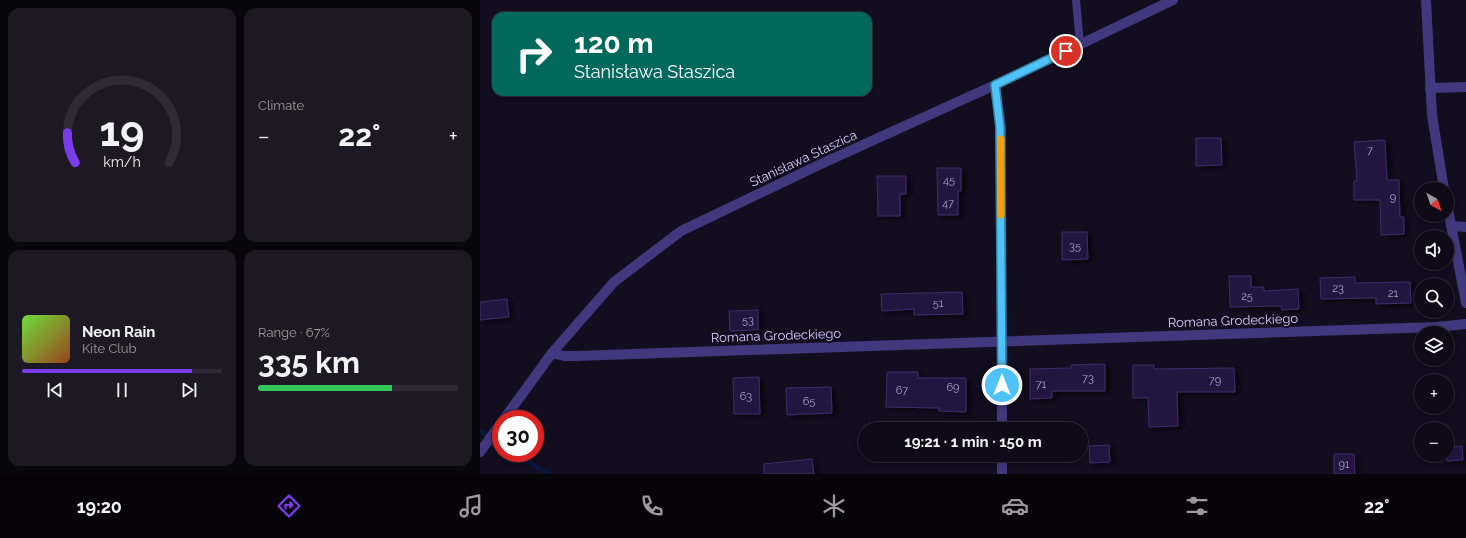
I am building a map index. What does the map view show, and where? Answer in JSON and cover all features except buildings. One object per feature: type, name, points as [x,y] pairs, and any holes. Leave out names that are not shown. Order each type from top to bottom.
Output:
[{"type":"street","name":"Stanisława Staszica","points":[[511,410],[552,353],[614,282],[681,231],[823,163],[995,85],[1173,0]]},
{"type":"street","points":[[1426,0],[1432,115],[1443,182]]},
{"type":"street","points":[[995,85],[1000,127],[1002,422]]},
{"type":"street","points":[[1430,88],[1466,87]]},
{"type":"street","points":[[1450,222],[1466,303]]},
{"type":"street","points":[[1451,226],[1466,227]]},
{"type":"street","name":"Romana Grodeckiego","points":[[552,353],[564,356],[577,356],[857,345],[1001,342],[1125,336],[1436,327],[1466,324]]},
{"type":"street","name":"Stanisława Staszica","points":[[480,452],[492,436]]},
{"type":"street","points":[[1002,462],[1002,474]]},
{"type":"lane","points":[[1076,0],[1080,44]]},
{"type":"waterway","points":[[480,431],[492,438]]},
{"type":"waterway","points":[[529,462],[548,474]]},
{"type":"slow traffic","points":[[1001,139],[1001,215]]},
{"type":"route","points":[[1002,385],[1000,127],[995,85],[1066,51]]}]
